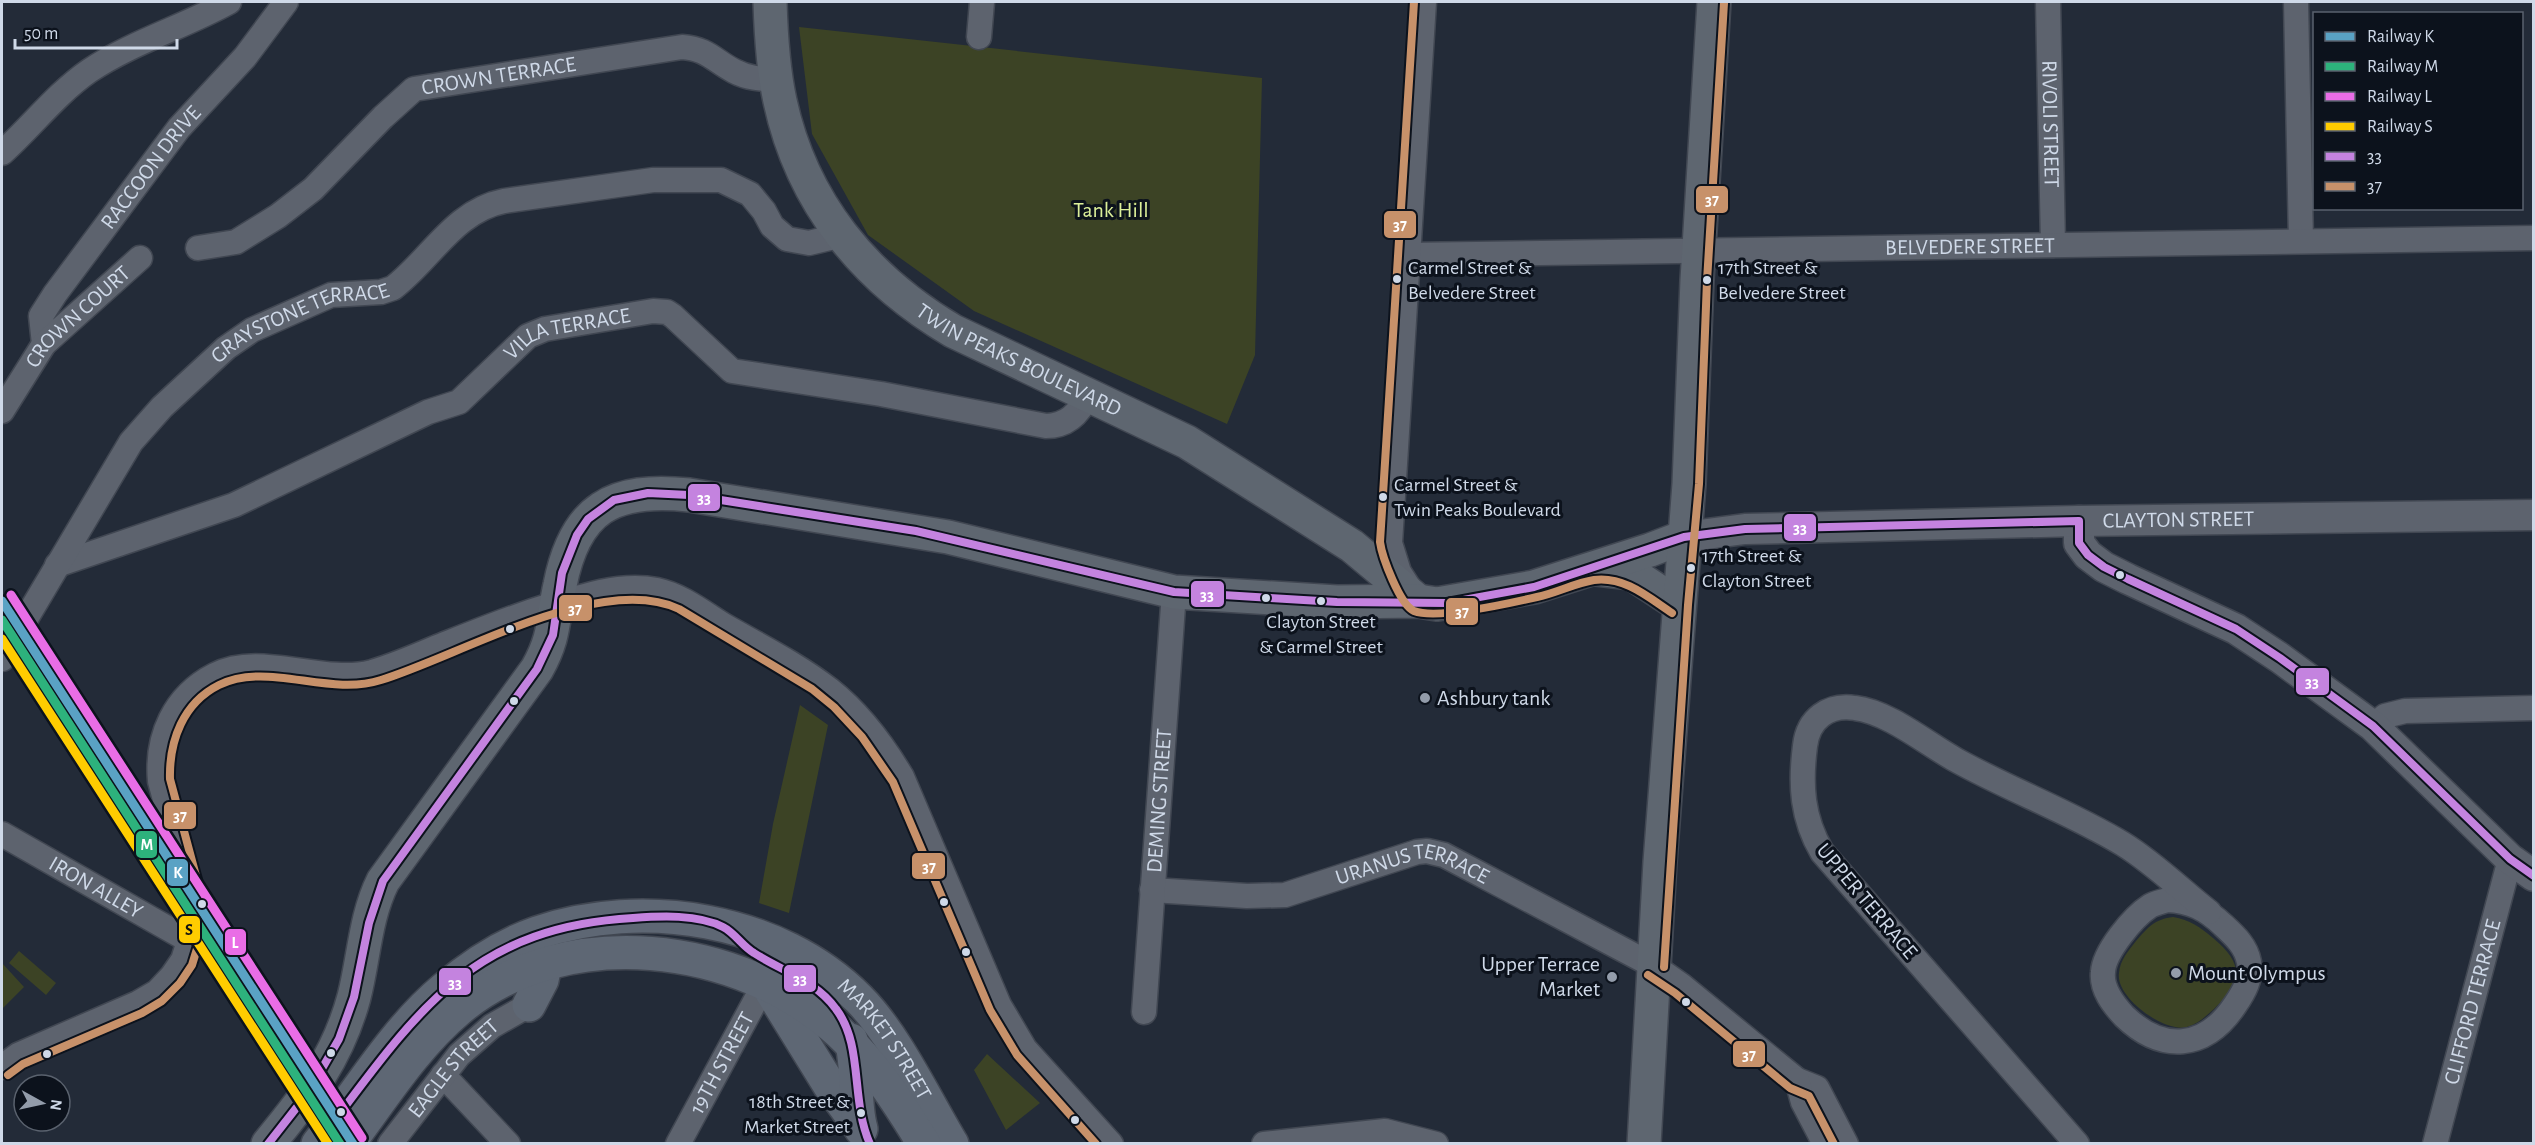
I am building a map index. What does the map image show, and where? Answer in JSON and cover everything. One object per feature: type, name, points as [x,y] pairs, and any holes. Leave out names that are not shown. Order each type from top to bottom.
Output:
[{"type":"main road","name":"TWIN PEAKS BOULEVARD","points":[[770,2],[776,80],[784,118],[805,175],[842,235],[878,278],[928,316],[978,344],[1168,432],[1234,471],[1352,546],[1418,601]]},
{"type":"main road","points":[[1644,1143],[1678,604],[1689,484],[1698,250],[1714,2]]},
{"type":"main road","name":"CLAYTON STREET","points":[[268,1143],[310,1092],[323,1072],[344,1026],[358,979],[371,911],[383,880],[537,669],[553,635],[557,602],[569,552],[588,519],[614,500],[648,493],[689,495],[916,531],[1174,592],[1337,602],[1447,603],[1513,591],[1594,569],[1684,537]]},
{"type":"main road","points":[[1594,569],[1631,573],[1678,604]]},
{"type":"main road","name":"MARKET STREET","points":[[318,1143],[423,1008],[464,973],[512,944],[562,926],[615,918],[669,918],[723,926],[774,942],[823,969],[860,1000],[878,1020],[952,1143]]},
{"type":"main road","points":[[723,926],[750,951],[800,979],[829,999],[843,1018],[853,1046],[855,1100],[865,1136]]},
{"type":"main road","name":"MARKET STREET","points":[[348,1143],[425,1044],[459,1010],[499,983],[545,965],[591,955],[665,955],[715,965],[765,983],[812,1012],[853,1046],[885,1082],[924,1143]]},
{"type":"main road","points":[[529,1005],[542,980],[545,965]]},
{"type":"main road","points":[[765,983],[830,1086],[865,1136]]},
{"type":"street","points":[[2,153],[67,88],[90,71],[142,42],[184,26],[229,2]]},
{"type":"street","name":"RACCOON DRIVE","points":[[44,344],[41,316],[55,294],[179,128],[245,57],[286,2]]},
{"type":"street","points":[[978,37],[982,2]]},
{"type":"street","points":[[1418,601],[1399,572],[1390,543],[1424,2]]},
{"type":"street","name":"RIVOLI STREET","points":[[2048,2],[2053,245]]},
{"type":"street","points":[[2296,2],[2301,241]]},
{"type":"street","name":"CROWN TERRACE","points":[[198,248],[236,242],[278,216],[314,189],[383,117],[414,89],[682,47],[699,48],[734,71],[751,78],[776,80]]},
{"type":"street","name":"GRAYSTONE TERRACE","points":[[2,659],[139,431],[226,348],[252,330],[322,297],[340,293],[381,292],[393,288],[461,221],[481,208],[504,201],[653,180],[721,180],[750,194],[764,211],[772,226],[787,240],[809,243],[842,235]]},
{"type":"street","name":"BELVEDERE STREET","points":[[1408,255],[2534,238]]},
{"type":"street","name":"CROWN COURT","points":[[2,411],[44,344],[140,258]]},
{"type":"street","name":"VILLA TERRACE","points":[[57,565],[241,502],[428,412],[459,402],[528,336],[545,328],[661,311],[673,316],[732,371],[902,397],[1037,425],[1054,426],[1070,419],[1078,412],[1088,394]]},
{"type":"street","name":"CLAYTON STREET","points":[[1684,537],[1745,529],[2079,521],[2534,515]]},
{"type":"street","points":[[2079,521],[2079,543],[2088,555],[2104,567],[2236,629],[2280,657],[2373,726],[2522,868]]},
{"type":"street","points":[[2,1067],[18,1055],[138,1003],[157,992],[183,960],[194,925],[192,899],[160,781],[158,762],[163,734],[175,710],[190,692],[215,675],[236,668],[259,667],[355,676],[394,665],[557,602],[626,588],[659,590],[688,603],[815,679],[843,702],[887,752],[902,777],[999,1005],[1012,1030],[1024,1049],[1111,1143]]},
{"type":"street","name":"DEMING STREET","points":[[1144,1012],[1174,592]]},
{"type":"street","name":"UPPER TERRACE","points":[[2077,1143],[1822,852],[1812,835],[1803,799],[1806,736],[1819,716],[1829,710],[1841,707],[1870,711],[1967,766],[2110,836],[2142,858],[2209,912],[2236,937],[2245,950],[2249,964],[2249,978],[2243,993],[2222,1021],[2196,1040],[2182,1042],[2157,1039],[2144,1033],[2119,1011],[2110,999],[2104,984],[2103,972],[2106,959],[2139,914],[2152,904],[2167,900],[2181,900],[2195,904],[2209,912]]},
{"type":"street","points":[[2373,726],[2385,716],[2405,711],[2534,708]]},
{"type":"street","name":"IRON ALLEY","points":[[2,834],[190,941]]},
{"type":"street","name":"URANUS TERRACE","points":[[1152,890],[1247,896],[1285,895],[1417,852],[1427,851],[1454,860],[1654,966],[1681,985],[1797,1080],[1817,1088],[1846,1143]]},
{"type":"street","name":"UPPER TERRACE","points":[[2139,914],[2145,889],[2142,858]]},
{"type":"street","name":"CLIFFORD TERRACE","points":[[2435,1143],[2522,868]]},
{"type":"street","name":"19TH STREET","points":[[678,1143],[765,983]]},
{"type":"street","name":"EAGLE STREET","points":[[390,1143],[443,1075],[475,1040],[529,1005]]},
{"type":"street","points":[[443,1075],[508,1143]]},
{"type":"street","points":[[1797,1080],[1803,1102],[1825,1143]]},
{"type":"street","points":[[1263,1143],[1385,1131],[1436,1143]]},
{"type":"green space","name":"Tank Hill","points":[[799,27],[1262,78],[1255,355],[1227,424],[974,311],[868,235],[812,134]]},
{"type":"green space","points":[[800,705],[828,725],[789,913],[759,903],[773,824]]},
{"type":"green space","points":[[2173,917],[2195,924],[2204,930],[2223,947],[2235,964],[2235,981],[2224,999],[2202,1020],[2187,1027],[2177,1027],[2154,1019],[2133,1002],[2120,982],[2121,964],[2136,941],[2152,924]]},
{"type":"green space","points":[[19,951],[56,983],[46,995],[9,963]]},
{"type":"green space","points":[[2,963],[24,987],[2,1009]]},
{"type":"green space","points":[[987,1054],[1040,1103],[1006,1130],[974,1070]]},
{"type":"rail line","name":"L","points":[[11,595],[362,1138]]},
{"type":"rail line","name":"K","points":[[2,601],[353,1144]]},
{"type":"rail line","name":"M","points":[[2,620],[340,1144]]},
{"type":"rail line","name":"S","points":[[2,639],[328,1144]]},
{"type":"transit line","name":"37","points":[[1414,2],[1380,542],[1392,580],[1409,607],[1414,611],[1425,613],[1456,612],[1493,606],[1544,595],[1594,580],[1626,584],[1672,613]]},
{"type":"transit line","name":"37","points":[[1664,967],[1688,605],[1699,484],[1707,281],[1724,3]]},
{"type":"transit line","name":"33","points":[[268,1144],[308,1093],[339,1039],[354,997],[369,923],[383,881],[537,669],[553,635],[562,573],[577,535],[588,519],[614,500],[648,493],[689,495],[916,531],[1174,592],[1337,602],[1447,603],[1534,587],[1684,537],[1745,529],[2079,521]]},
{"type":"transit line","name":"33","points":[[2079,521],[2079,543],[2088,555],[2104,567],[2236,629],[2280,658],[2373,726],[2510,859],[2534,876]]},
{"type":"transit line","name":"37","points":[[8,1075],[23,1064],[142,1013],[162,1001],[180,983],[192,965],[204,926],[202,898],[170,779],[170,765],[181,724],[196,702],[207,693],[219,685],[258,676],[340,685],[381,680],[489,637],[571,609],[610,601],[647,600],[679,609],[812,689],[834,707],[862,737],[893,782],[990,1010],[1017,1055],[1096,1144]]},
{"type":"transit line","name":"33","points":[[332,1124],[363,1082],[424,1010],[456,981],[491,957],[532,938],[578,925],[633,918],[679,917],[702,920],[723,927],[750,950],[798,977],[828,999],[845,1024],[850,1039],[860,1109],[870,1144]]},
{"type":"transit line","name":"37","points":[[1648,975],[1675,993],[1790,1088],[1809,1096],[1834,1144]]},
{"type":"place","name":"Carmel Street & Belvedere Street","points":[[1397,279]]},
{"type":"place","name":"17th Street & Belvedere Street","points":[[1707,280]]},
{"type":"place","name":"Carmel Street & Twin Peaks Boulevard","points":[[1383,497]]},
{"type":"place","name":"17th Street & Clayton Street","points":[[1691,568]]},
{"type":"place","name":"Clayton Street & Carmel Street","points":[[1321,601]]},
{"type":"place","name":"Ashbury tank","points":[[1425,698]]},
{"type":"place","name":"Mount Olympus","points":[[2176,973]]},
{"type":"place","name":"Upper Terrace Market","points":[[1612,977]]},
{"type":"place","name":"18th Street & Market Street","points":[[861,1113]]}]
